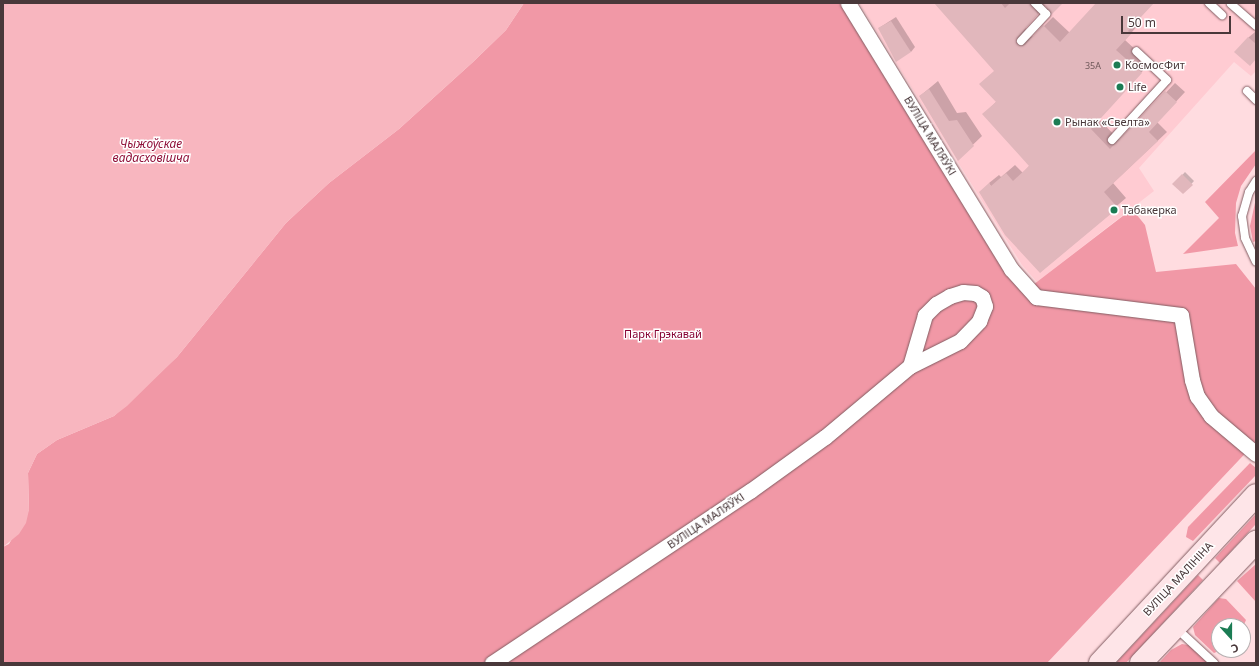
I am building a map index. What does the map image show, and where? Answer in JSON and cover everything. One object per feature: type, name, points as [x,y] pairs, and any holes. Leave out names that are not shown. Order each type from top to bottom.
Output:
[{"type":"main road","name":"ВУЛІЦА МАЛІНІНА","points":[[1100,663],[1256,495]]},
{"type":"main road","points":[[1141,663],[1174,626],[1256,542]]},
{"type":"street","name":"ВУЛІЦА МАЛЯЎКІ","points":[[848,3],[1011,269],[1036,297],[1181,315],[1192,380],[1197,396],[1211,416],[1256,454]]},
{"type":"street","name":"ВУЛІЦА МАЛЯЎКІ","points":[[492,663],[738,499],[825,437],[910,366],[945,350],[970,332],[979,321],[985,306],[982,297],[975,293],[963,292],[950,296],[936,304],[925,315],[910,366]]},
{"type":"lane","points":[[1021,41],[1046,14],[1035,3]]},
{"type":"lane","points":[[1209,3],[1222,15]]},
{"type":"lane","points":[[1231,4],[1256,26]]},
{"type":"lane","points":[[1112,140],[1167,80],[1136,51]]},
{"type":"lane","points":[[1247,91],[1256,100]]},
{"type":"lane","points":[[1256,181],[1249,192],[1242,216],[1245,238],[1256,262]]},
{"type":"lane","points":[[1174,626],[1214,663]]},
{"type":"shaded area","name":"Рынак «Свелта»","points":[[859,3],[1256,3],[1256,71],[1251,76],[1234,62],[1139,168],[1154,191],[1037,282],[1022,265]]},
{"type":"green space","name":"Парк Грэкавай","points":[[524,3],[844,3],[1029,288],[1132,209],[1145,225],[1156,272],[1236,264],[1256,289],[1256,442],[1047,663],[3,663],[3,547],[9,544],[29,510],[28,473],[37,454],[57,440],[114,416],[177,357],[286,223],[329,183],[399,129],[473,62],[506,30]]},
{"type":"green space","points":[[1256,150],[1256,164],[1241,186],[1236,203],[1235,233],[1238,246],[1183,254],[1219,218],[1205,202]]},
{"type":"green space","points":[[1256,198],[1256,241],[1253,242],[1250,226]]},
{"type":"green space","points":[[1250,463],[1256,468],[1256,475],[1193,541],[1186,537],[1188,527]]},
{"type":"green space","points":[[1256,514],[1256,524],[1220,563],[1215,558]]},
{"type":"green space","points":[[1256,564],[1256,602],[1237,581]]},
{"type":"green space","points":[[1198,575],[1203,580],[1126,663],[1116,663]]},
{"type":"green space","points":[[1219,598],[1226,599],[1244,618],[1211,618],[1211,650],[1195,635],[1193,627]]},
{"type":"green space","points":[[1182,644],[1194,646],[1209,663],[1159,663],[1171,650]]},
{"type":"water","name":"Чыжоўскае вадасховішча","points":[[3,3],[524,3],[506,30],[473,62],[399,129],[329,183],[286,223],[177,357],[127,406],[114,416],[57,440],[37,454],[28,473],[29,510],[26,523],[19,534],[3,547]]},
{"type":"building","points":[[934,3],[1001,3],[1005,8],[1010,3],[1030,3],[1038,14],[1017,38],[1016,43],[1020,46],[1025,45],[1043,25],[1060,42],[1096,3],[1154,3],[1128,31],[1131,34],[1116,50],[1142,73],[1091,129],[1110,149],[1165,91],[1177,102],[1149,132],[1158,141],[1104,192],[1118,208],[1040,273],[1005,235],[979,192],[989,183],[991,186],[1006,173],[1013,181],[1029,166],[982,114],[996,102],[979,84],[994,71]]},
{"type":"building","points":[[1043,3],[1063,3],[1051,15]]},
{"type":"building","points":[[891,21],[911,52],[896,62],[878,28]]},
{"type":"building","points":[[1248,37],[1256,44],[1256,59],[1250,66],[1234,52]]},
{"type":"building","points":[[929,89],[949,121],[957,120],[974,146],[958,161],[919,96]]},
{"type":"building","points":[[1182,174],[1193,185],[1183,194],[1172,184]]},
{"type":"place","name":"КосмосФит","points":[[1117,65]]},
{"type":"place","name":"Life","points":[[1120,87]]},
{"type":"place","name":"Рынак «Свелта»","points":[[1057,122]]},
{"type":"place","name":"Табакерка","points":[[1114,210]]}]
